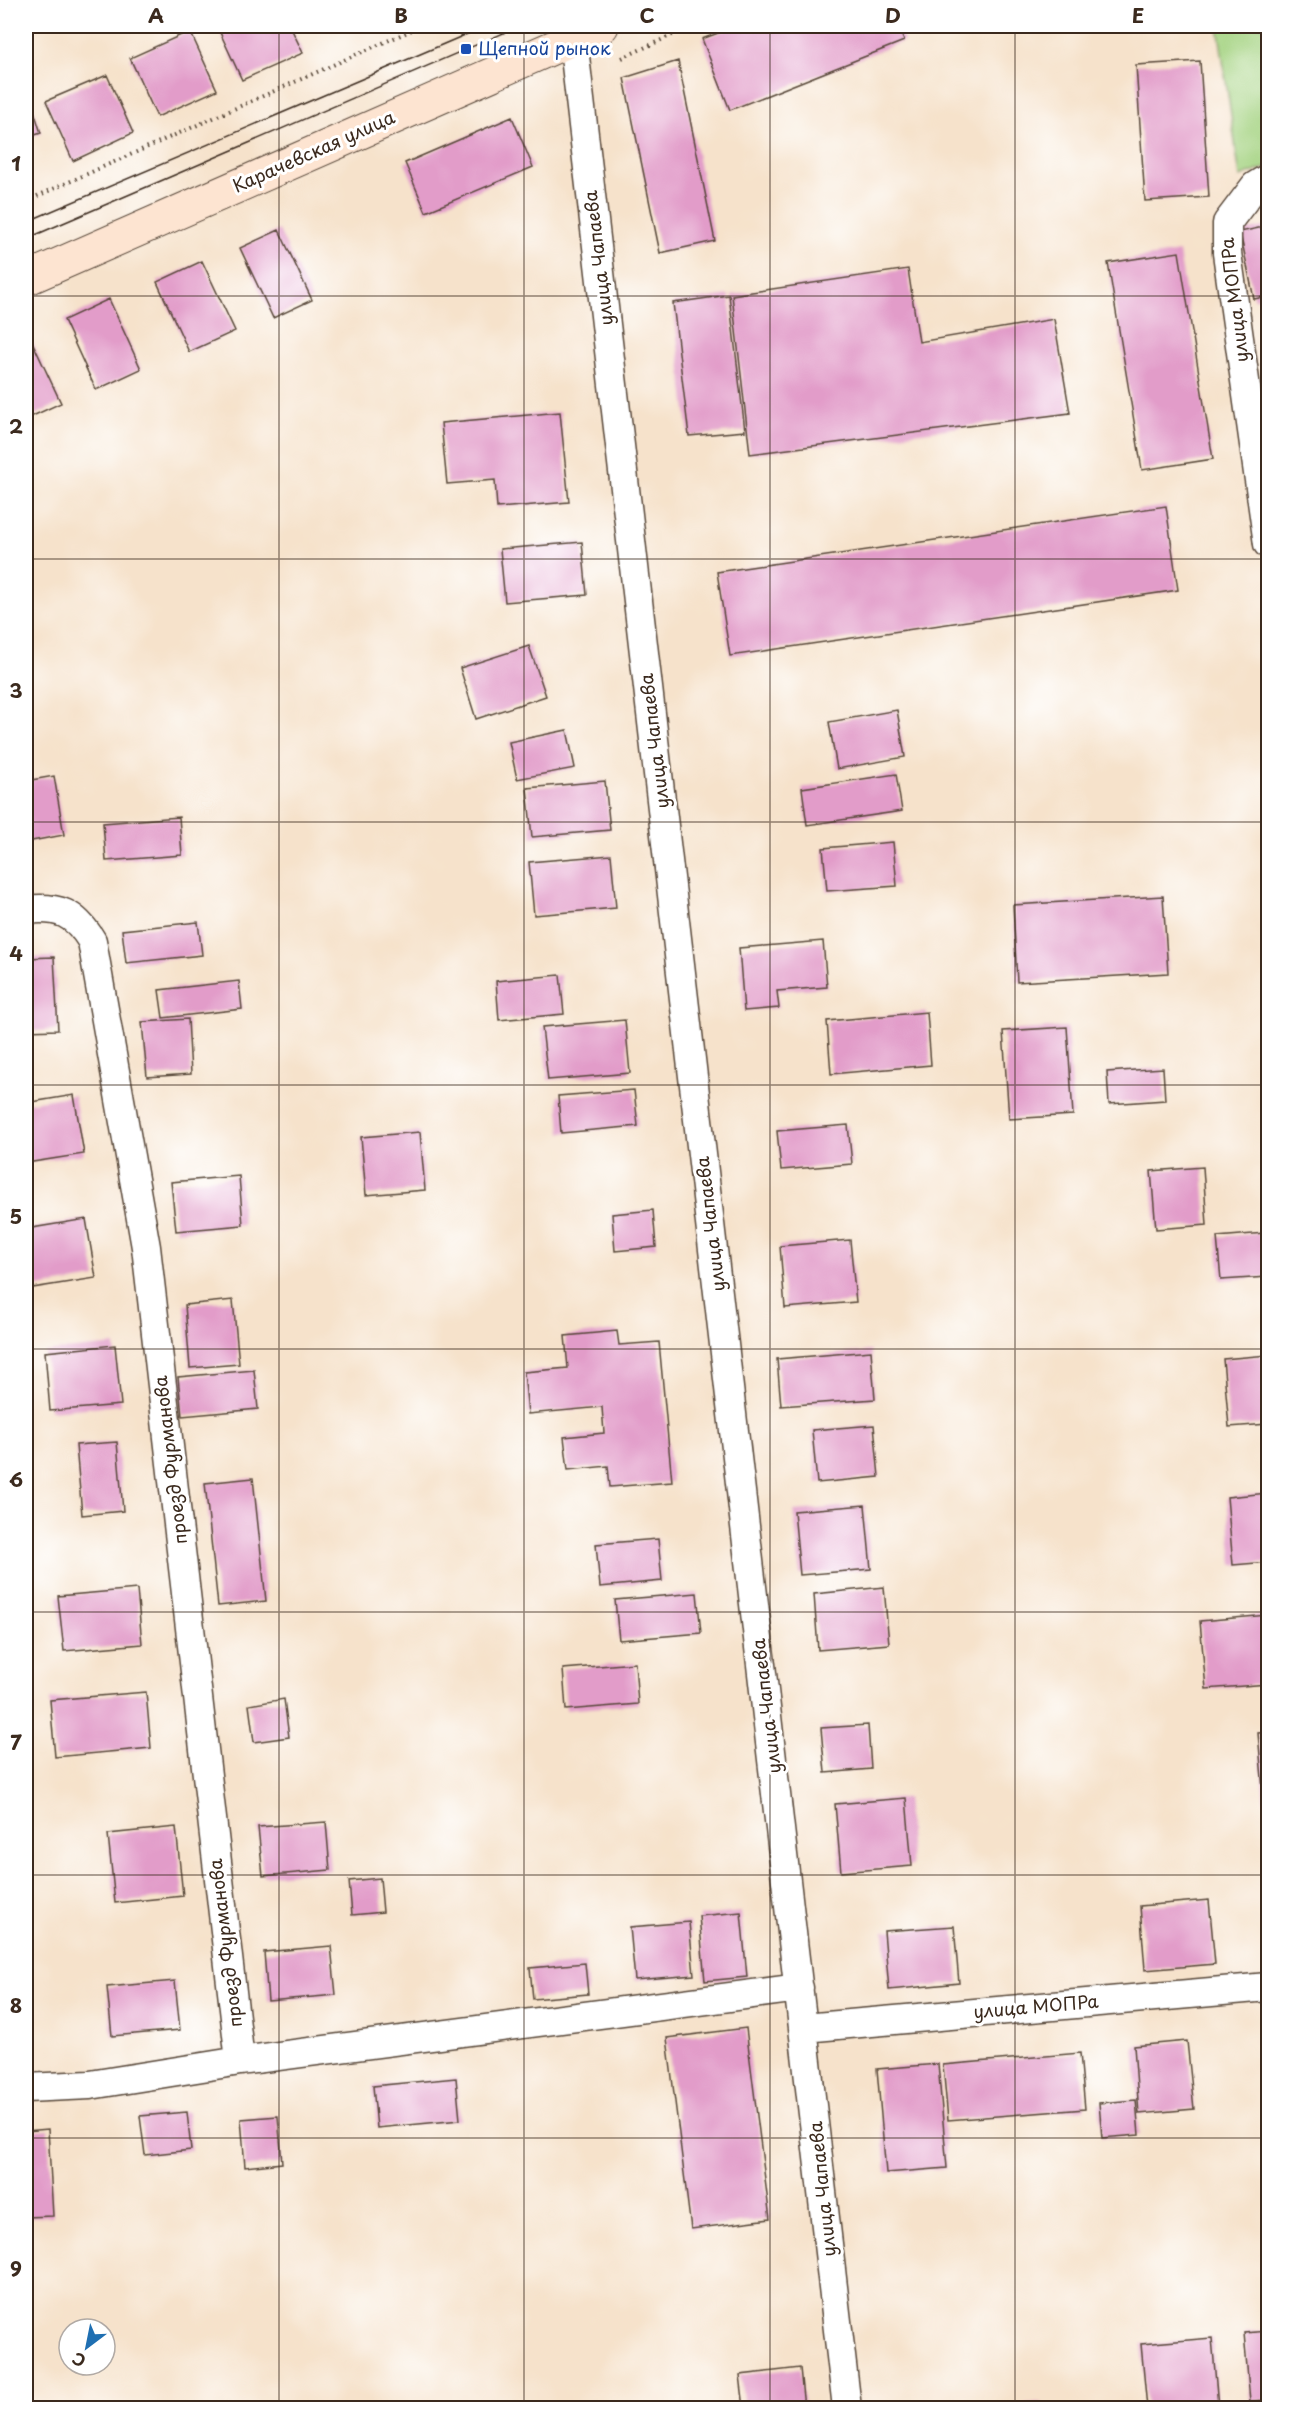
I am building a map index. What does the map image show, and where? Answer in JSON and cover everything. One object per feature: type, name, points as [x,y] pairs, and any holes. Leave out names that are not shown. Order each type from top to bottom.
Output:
[{"type":"street","name":"Карачевская улица","points":[[26,279],[602,26]]},
{"type":"street","name":"улица Чапаева","points":[[573,39],[848,2409]]},
{"type":"street","name":"улица МОПРа","points":[[1269,178],[1255,186],[1227,223],[1227,253],[1269,544]]},
{"type":"street","name":"проезд Фурманова","points":[[26,910],[58,910],[80,922],[92,940],[146,1247],[240,2061]]},
{"type":"street","name":"улица МОПРа","points":[[804,2028],[1269,1987]]},
{"type":"street","points":[[26,2088],[90,2085],[240,2061],[799,1988]]},
{"type":"path","points":[[26,201],[421,26]]},
{"type":"green space","points":[[1218,26],[1268,26],[1268,167],[1240,177]]},
{"type":"building","points":[[217,26],[290,26],[303,53],[242,80]]},
{"type":"building","points":[[737,26],[898,26],[904,41],[730,110],[702,39]]},
{"type":"building","points":[[190,31],[217,90],[157,117],[130,58]]},
{"type":"building","points":[[678,61],[715,241],[660,253],[624,78]]},
{"type":"building","points":[[1200,61],[1209,197],[1145,201],[1136,65]]},
{"type":"building","points":[[107,75],[133,133],[73,161],[46,101]]},
{"type":"building","points":[[26,86],[41,133],[26,138]]},
{"type":"building","points":[[512,117],[533,167],[426,212],[405,163]]},
{"type":"building","points":[[1268,226],[1268,296],[1254,299],[1240,232]]},
{"type":"building","points":[[279,230],[312,300],[273,318],[240,248]]},
{"type":"building","points":[[1179,252],[1213,459],[1142,470],[1108,263]]},
{"type":"building","points":[[202,261],[235,331],[189,352],[157,282]]},
{"type":"building","points":[[908,269],[919,342],[1054,319],[1070,413],[750,454],[732,295]]},
{"type":"building","points":[[729,295],[745,431],[689,436],[673,303]]},
{"type":"building","points":[[109,299],[141,369],[96,390],[64,320]]},
{"type":"building","points":[[28,333],[61,403],[26,419],[26,334]]},
{"type":"building","points":[[560,412],[569,502],[497,508],[495,480],[447,484],[441,423]]},
{"type":"building","points":[[1166,506],[1178,590],[730,656],[717,572]]},
{"type":"building","points":[[582,542],[587,595],[505,602],[500,549]]},
{"type":"building","points":[[529,646],[546,696],[476,719],[460,668]]},
{"type":"building","points":[[897,710],[905,757],[837,769],[829,722]]},
{"type":"building","points":[[567,730],[575,768],[517,779],[509,742]]},
{"type":"building","points":[[896,774],[902,811],[807,825],[802,788]]},
{"type":"building","points":[[54,776],[64,835],[26,842],[26,781]]},
{"type":"building","points":[[605,781],[610,830],[532,837],[527,788]]},
{"type":"building","points":[[179,817],[182,855],[106,861],[103,823]]},
{"type":"building","points":[[893,842],[897,886],[827,891],[823,848]]},
{"type":"building","points":[[611,855],[616,908],[534,915],[529,862]]},
{"type":"building","points":[[1163,896],[1168,973],[1017,982],[1013,905]]},
{"type":"building","points":[[198,922],[202,955],[126,963],[122,930]]},
{"type":"building","points":[[823,941],[827,987],[777,991],[779,1008],[744,1011],[739,948]]},
{"type":"building","points":[[54,957],[58,1030],[26,1031],[26,958]]},
{"type":"building","points":[[560,975],[564,1014],[499,1020],[496,981]]},
{"type":"building","points":[[239,981],[242,1009],[163,1018],[159,990]]},
{"type":"building","points":[[927,1012],[931,1065],[831,1074],[827,1021]]},
{"type":"building","points":[[188,1019],[191,1074],[147,1077],[142,1022]]},
{"type":"building","points":[[625,1020],[630,1073],[548,1080],[542,1027]]},
{"type":"building","points":[[1067,1027],[1073,1115],[1009,1119],[1003,1031]]},
{"type":"building","points":[[1163,1068],[1165,1100],[1109,1104],[1107,1072]]},
{"type":"building","points":[[634,1090],[638,1126],[561,1133],[558,1096]]},
{"type":"building","points":[[74,1095],[84,1154],[26,1163],[26,1103]]},
{"type":"building","points":[[848,1125],[852,1164],[781,1170],[777,1131]]},
{"type":"building","points":[[420,1132],[425,1190],[366,1195],[361,1137]]},
{"type":"building","points":[[1203,1167],[1207,1225],[1156,1229],[1151,1171]]},
{"type":"building","points":[[239,1176],[243,1225],[176,1231],[171,1182]]},
{"type":"building","points":[[653,1210],[656,1247],[615,1251],[612,1214]]},
{"type":"building","points":[[86,1219],[96,1278],[26,1289],[26,1229]]},
{"type":"building","points":[[1265,1233],[1268,1277],[1221,1280],[1217,1237]]},
{"type":"building","points":[[850,1240],[856,1302],[785,1308],[780,1246]]},
{"type":"building","points":[[233,1300],[239,1364],[190,1368],[185,1305]]},
{"type":"building","points":[[617,1331],[619,1345],[659,1342],[672,1482],[610,1487],[608,1466],[568,1470],[564,1437],[604,1433],[602,1407],[528,1414],[524,1372],[568,1368],[565,1336]]},
{"type":"building","points":[[115,1345],[121,1405],[50,1411],[45,1352]]},
{"type":"building","points":[[871,1351],[875,1399],[781,1406],[777,1359]]},
{"type":"building","points":[[1268,1355],[1268,1424],[1229,1427],[1223,1359]]},
{"type":"building","points":[[254,1370],[258,1409],[182,1416],[178,1377]]},
{"type":"building","points":[[874,1425],[879,1477],[817,1483],[812,1430]]},
{"type":"building","points":[[117,1442],[123,1511],[82,1515],[76,1445]]},
{"type":"building","points":[[253,1478],[266,1601],[218,1606],[205,1483]]},
{"type":"building","points":[[1268,1493],[1268,1562],[1233,1565],[1227,1497]]},
{"type":"building","points":[[865,1505],[871,1569],[800,1575],[794,1511]]},
{"type":"building","points":[[658,1539],[662,1581],[600,1587],[596,1544]]},
{"type":"building","points":[[884,1587],[889,1644],[818,1650],[814,1594]]},
{"type":"building","points":[[137,1589],[142,1644],[64,1651],[58,1596]]},
{"type":"building","points":[[697,1593],[701,1633],[619,1640],[615,1600]]},
{"type":"building","points":[[1268,1615],[1268,1684],[1206,1689],[1200,1621]]},
{"type":"building","points":[[635,1663],[638,1704],[566,1710],[563,1669]]},
{"type":"building","points":[[146,1692],[151,1748],[55,1757],[50,1700]]},
{"type":"building","points":[[284,1699],[289,1737],[254,1742],[249,1705]]},
{"type":"building","points":[[868,1725],[871,1769],[825,1773],[821,1728]]},
{"type":"building","points":[[1268,1732],[1268,1800],[1264,1801],[1258,1733]]},
{"type":"building","points":[[906,1798],[912,1866],[841,1872],[835,1804]]},
{"type":"building","points":[[326,1822],[330,1870],[263,1876],[258,1827]]},
{"type":"building","points":[[176,1827],[183,1896],[115,1903],[108,1834]]},
{"type":"building","points":[[380,1878],[383,1912],[352,1915],[349,1881]]},
{"type":"building","points":[[1209,1900],[1215,1964],[1145,1970],[1140,1906]]},
{"type":"building","points":[[741,1912],[747,1977],[705,1981],[699,1916]]},
{"type":"building","points":[[689,1922],[694,1975],[635,1980],[630,1927]]},
{"type":"building","points":[[954,1926],[959,1983],[889,1990],[884,1931]]},
{"type":"building","points":[[331,1946],[336,1995],[268,2001],[264,1952]]},
{"type":"building","points":[[585,1963],[588,1994],[533,1999],[530,1968]]},
{"type":"building","points":[[175,1981],[180,2030],[112,2036],[107,1987]]},
{"type":"building","points":[[746,2028],[770,2219],[691,2229],[667,2038]]},
{"type":"building","points":[[1187,2041],[1194,2109],[1139,2114],[1134,2046]]},
{"type":"building","points":[[1080,2053],[1085,2109],[948,2120],[943,2065]]},
{"type":"building","points":[[938,2064],[947,2168],[886,2173],[877,2069]]},
{"type":"building","points":[[456,2078],[460,2120],[377,2128],[373,2086]]},
{"type":"building","points":[[1136,2100],[1139,2135],[1102,2138],[1099,2103]]},
{"type":"building","points":[[187,2112],[191,2150],[145,2155],[140,2116]]},
{"type":"building","points":[[278,2116],[282,2163],[245,2167],[241,2119]]},
{"type":"building","points":[[48,2129],[53,2216],[26,2217],[26,2131]]},
{"type":"building","points":[[1268,2331],[1268,2400],[1250,2401],[1244,2333]]},
{"type":"building","points":[[1212,2338],[1218,2406],[1147,2408],[1141,2344]]},
{"type":"building","points":[[800,2368],[804,2408],[744,2408],[740,2375]]},
{"type":"building","points":[[1042,2403],[1043,2408],[997,2408],[997,2407]]},
{"type":"tram line","points":[[26,222],[486,26]]},
{"type":"tram line","points":[[26,239],[520,26]]},
{"type":"place","name":"Щепной рынок","points":[[466,49]]}]
